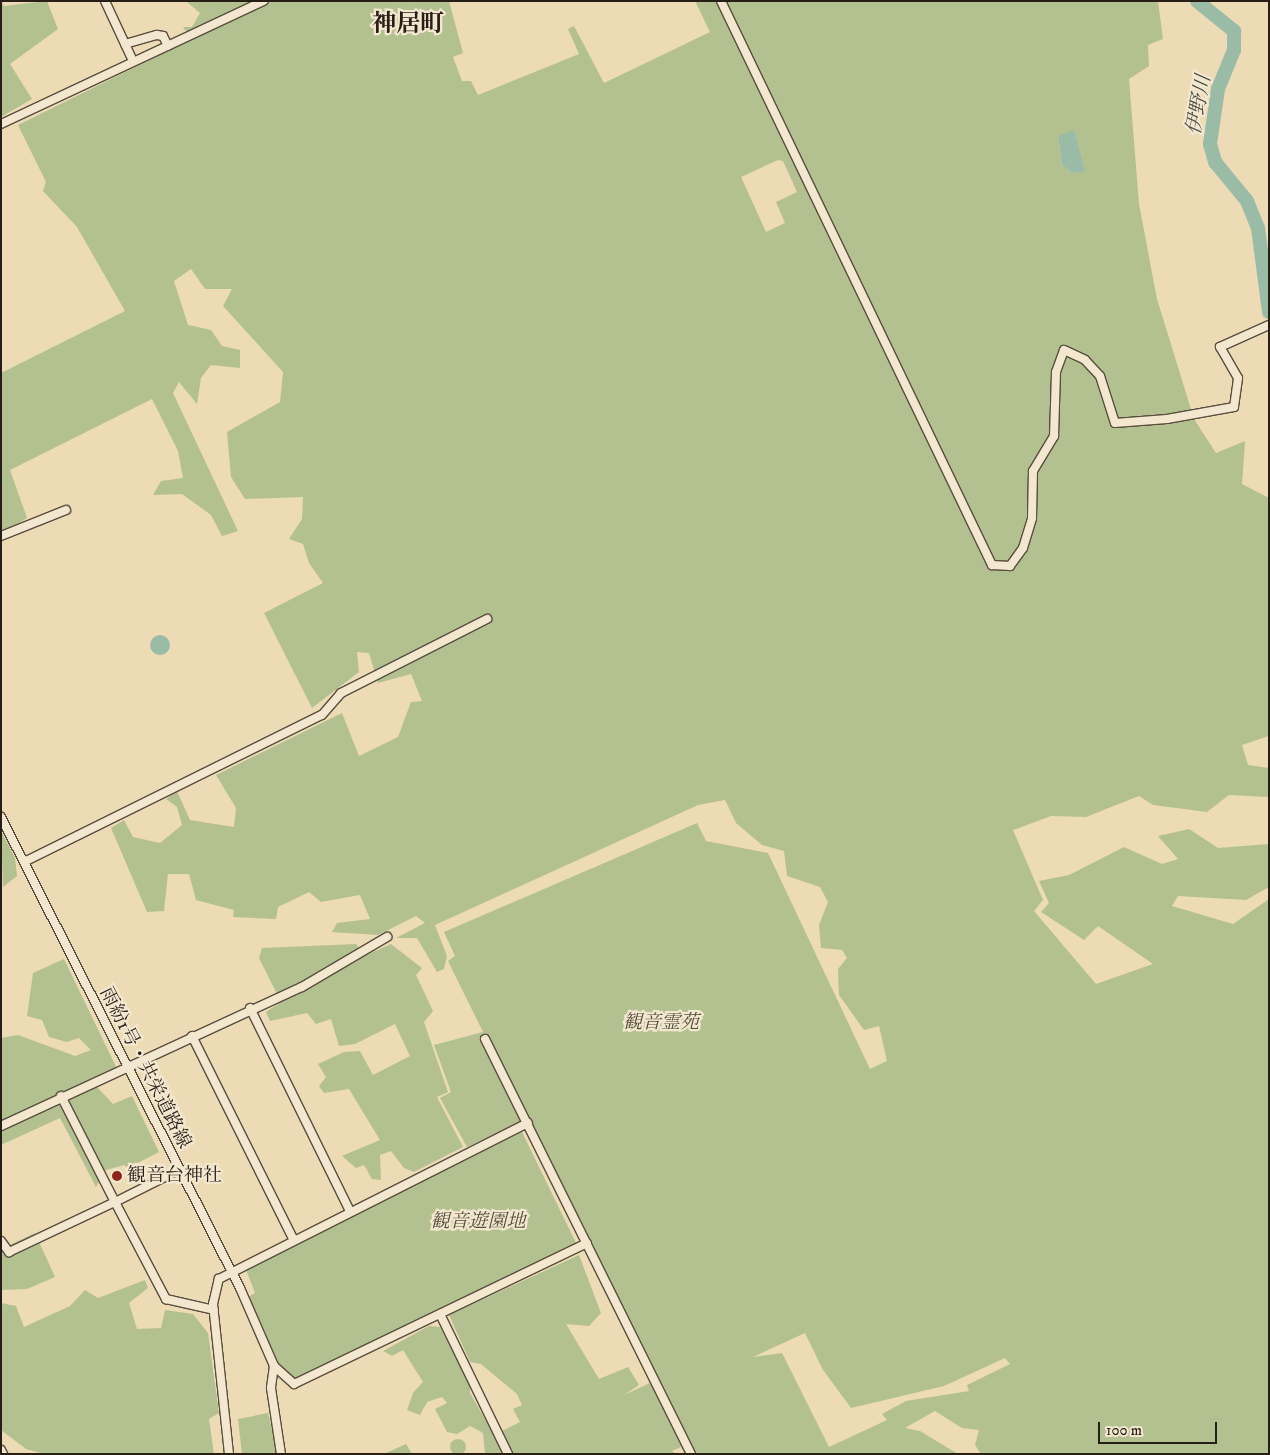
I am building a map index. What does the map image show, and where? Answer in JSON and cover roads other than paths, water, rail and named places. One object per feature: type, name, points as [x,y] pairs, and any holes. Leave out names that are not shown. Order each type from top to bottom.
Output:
[{"type":"street","points":[[105,1],[133,61]]},
{"type":"street","points":[[1,124],[264,1]]},
{"type":"street","points":[[721,1],[992,565],[1010,566],[1023,548],[1032,518],[1033,471],[1054,436],[1056,372],[1064,350],[1085,360],[1100,376],[1115,423],[1167,419],[1234,407],[1238,378],[1220,347],[1269,325]]},
{"type":"street","points":[[125,44],[157,34],[168,46]]},
{"type":"street","points":[[1,536],[66,510]]},
{"type":"street","points":[[24,862],[322,715],[341,693],[488,619]]},
{"type":"street","name":"雨紛1号・共栄道路線","points":[[1,817],[229,1270],[274,1366]]},
{"type":"street","points":[[1,1126],[126,1065],[325,975],[386,937]]},
{"type":"street","points":[[250,1008],[350,1211]]},
{"type":"street","points":[[192,1036],[293,1239]]},
{"type":"street","points":[[485,1039],[691,1454]]},
{"type":"street","points":[[61,1096],[166,1299],[214,1310]]},
{"type":"street","points":[[229,1454],[214,1310],[214,1290],[229,1270],[528,1123]]},
{"type":"street","points":[[1,1241],[9,1252],[178,1170]]},
{"type":"street","points":[[274,1366],[294,1384],[587,1243]]},
{"type":"street","points":[[440,1314],[508,1454]]},
{"type":"street","points":[[274,1366],[271,1388],[281,1454]]},
{"type":"street","points":[[1,1450],[4,1454]]},
{"type":"waterway","name":"伊野川","points":[[1197,1],[1234,31],[1234,50],[1218,89],[1210,144],[1215,162],[1247,201],[1258,228],[1269,312]]},
{"type":"place","name":"観音台神社","points":[[117,1176]]},
{"type":"district","name":"神居町","points":[[408,25]]},
{"type":"park label","name":"観音霊苑","points":[[661,1023]]},
{"type":"park label","name":"観音遊園地","points":[[478,1222]]}]
